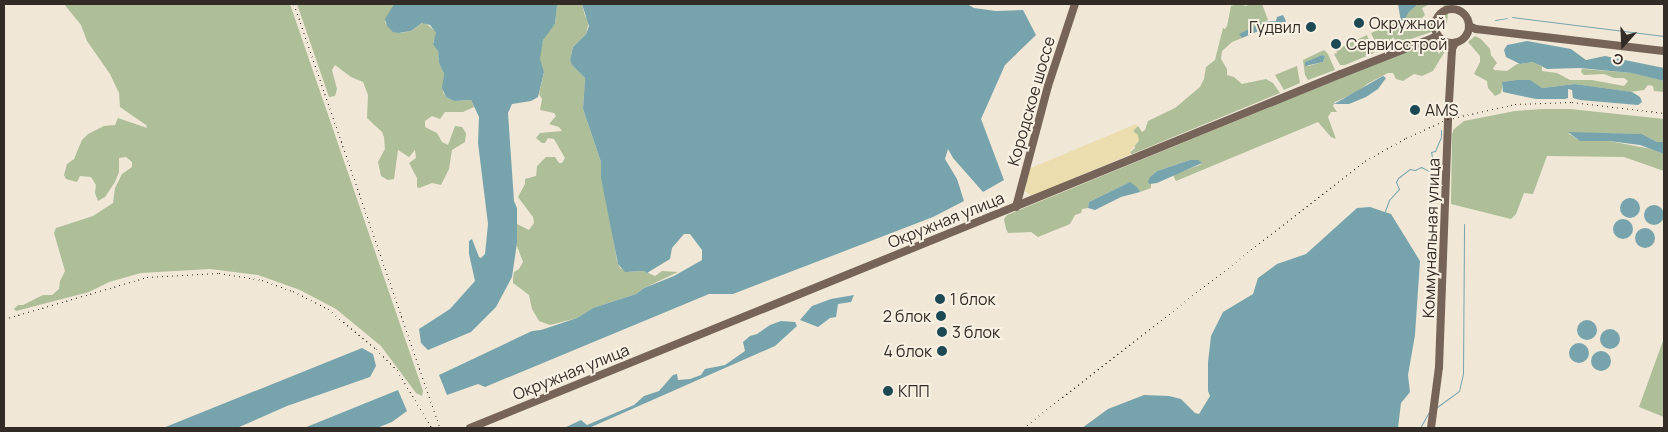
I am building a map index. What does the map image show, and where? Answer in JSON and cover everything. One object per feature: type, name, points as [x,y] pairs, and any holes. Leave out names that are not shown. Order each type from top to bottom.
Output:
[{"type":"main road","name":"Кородское шоссе","points":[[1016,207],[1048,86],[1075,4]]},
{"type":"main road","points":[[1444,11],[1460,12],[1465,15],[1471,29],[1461,41],[1452,45],[1436,36],[1436,19],[1444,11]]},
{"type":"main road","points":[[1471,29],[1664,51]]},
{"type":"main road","name":"Окружная улица","points":[[470,428],[1436,36]]},
{"type":"main road","name":"Коммунальная улица","points":[[1431,428],[1432,406],[1439,367],[1452,45]]},
{"type":"green space","points":[[64,4],[290,4],[423,391],[422,396],[416,393],[381,346],[336,309],[300,290],[258,275],[210,269],[141,273],[109,282],[89,292],[16,311],[14,309],[18,305],[23,305],[43,295],[52,295],[59,289],[60,281],[65,271],[54,233],[56,228],[93,216],[113,203],[115,188],[122,174],[132,167],[132,162],[126,157],[119,158],[119,172],[115,182],[105,197],[98,201],[95,193],[96,185],[91,177],[80,176],[77,182],[66,179],[64,175],[67,164],[74,159],[82,140],[88,134],[104,126],[115,125],[118,118],[147,128],[146,125],[120,107],[119,93],[110,74],[87,41],[81,25]]},
{"type":"green space","points":[[297,4],[394,4],[385,22],[390,29],[401,33],[411,31],[424,22],[435,31],[437,35],[433,42],[438,51],[439,63],[444,74],[443,92],[446,97],[454,101],[471,100],[474,107],[463,112],[445,112],[440,119],[432,116],[425,121],[425,127],[437,133],[442,142],[448,145],[455,126],[462,127],[466,133],[465,142],[452,150],[449,169],[441,185],[432,183],[417,187],[417,178],[409,163],[416,158],[415,150],[409,157],[398,150],[394,179],[388,180],[381,176],[378,162],[385,149],[384,137],[382,132],[367,118],[368,95],[363,82],[351,77],[335,65],[332,70],[337,89],[335,96],[329,97]]},
{"type":"green space","points":[[557,4],[582,4],[585,16],[589,21],[586,34],[573,47],[570,60],[572,65],[585,78],[583,109],[601,162],[617,261],[620,268],[629,272],[644,271],[655,276],[662,271],[678,272],[644,288],[636,294],[593,308],[577,318],[550,325],[539,321],[532,309],[529,295],[513,283],[513,278],[514,272],[519,269],[523,262],[517,246],[517,224],[529,230],[534,223],[533,217],[518,197],[525,184],[525,179],[536,176],[537,166],[546,157],[555,157],[559,163],[562,163],[565,158],[554,139],[548,138],[545,143],[542,143],[536,138],[540,133],[562,131],[559,127],[549,124],[556,116],[554,113],[540,110],[542,99],[539,94],[544,72],[540,62],[540,51],[544,37],[555,24]]},
{"type":"green space","points":[[1237,4],[1247,6],[1248,4],[1262,4],[1268,20],[1240,34],[1242,38],[1232,42],[1222,51],[1221,59],[1227,69],[1227,75],[1234,77],[1242,84],[1266,79],[1273,83],[1280,93],[1132,154],[1129,153],[1135,148],[1134,128],[1138,126],[1142,132],[1145,130],[1148,121],[1175,108],[1200,87],[1204,79],[1206,67],[1215,60],[1223,28],[1225,29],[1227,26],[1231,6]]},
{"type":"green space","points":[[1418,4],[1430,4],[1422,8],[1425,15],[1418,22],[1420,24],[1441,23],[1444,4],[1449,4],[1447,23],[1440,29],[1379,50],[1371,33],[1402,20],[1391,28],[1401,27],[1409,12]]},
{"type":"green space","points":[[1367,35],[1374,53],[1345,65],[1340,65],[1334,54],[1337,53],[1336,50]]},
{"type":"green space","points":[[1475,36],[1481,39],[1490,49],[1491,55],[1497,63],[1493,68],[1494,70],[1507,71],[1517,64],[1534,62],[1542,67],[1542,71],[1557,73],[1570,80],[1592,80],[1624,86],[1628,81],[1624,78],[1614,78],[1604,74],[1584,75],[1581,72],[1582,69],[1634,73],[1664,81],[1664,92],[1654,91],[1653,86],[1648,85],[1644,90],[1630,92],[1575,84],[1542,88],[1526,81],[1516,80],[1503,82],[1501,93],[1495,96],[1488,88],[1487,81],[1474,74],[1480,62],[1480,56],[1468,42]]},
{"type":"green space","points":[[1439,40],[1445,43],[1447,48],[1433,71],[1422,76],[1414,74],[1403,81],[1396,79],[1393,73],[1388,73],[1367,84],[1357,92],[1335,102],[1333,106],[1337,112],[1331,112],[1328,117],[1336,139],[1331,137],[1318,122],[1176,181],[1173,175],[1202,164],[1190,160],[1157,171],[1151,176],[1151,188],[1140,192],[1138,188],[1128,183],[1089,202],[1088,208],[1082,209],[1081,213],[1075,215],[1070,224],[1038,237],[1031,232],[1008,233],[1006,229],[1004,219],[1007,215],[1431,41]]},
{"type":"green space","points":[[1324,50],[1328,54],[1335,70],[1308,80],[1305,75],[1303,60]],"holes":[[[1322,55],[1325,56],[1323,62],[1308,66],[1305,62]]]},
{"type":"green space","points":[[1297,66],[1300,83],[1284,90],[1275,75]]},
{"type":"green space","points":[[1570,109],[1664,119],[1664,142],[1657,142],[1642,134],[1568,133],[1580,141],[1609,141],[1651,149],[1664,154],[1664,171],[1624,157],[1547,156],[1533,194],[1524,193],[1516,214],[1511,219],[1451,204],[1452,134],[1454,129],[1464,121],[1515,111]]},
{"type":"green space","points":[[1664,338],[1664,417],[1639,407]]},
{"type":"sand","points":[[1136,124],[1138,126],[1133,131],[1138,135],[1139,141],[1130,151],[1131,154],[1032,196],[1025,191],[1029,166],[1031,168]]},
{"type":"water","points":[[394,4],[557,4],[555,24],[543,40],[540,59],[544,72],[538,97],[531,101],[512,104],[508,113],[514,201],[517,208],[517,243],[512,277],[496,307],[471,332],[428,350],[421,343],[419,329],[450,309],[475,281],[469,254],[469,241],[472,239],[479,257],[481,258],[485,254],[488,224],[478,143],[479,117],[471,100],[454,101],[446,97],[442,88],[444,74],[439,63],[438,51],[433,44],[436,33],[430,25],[422,23],[411,31],[399,33],[393,32],[387,26],[385,19]]},
{"type":"water","points":[[582,4],[967,4],[974,8],[996,11],[1023,10],[1036,35],[1005,65],[981,119],[1004,180],[983,192],[953,158],[948,149],[945,159],[957,179],[964,201],[933,217],[733,294],[709,294],[485,387],[478,384],[447,395],[439,375],[532,331],[541,330],[577,318],[593,308],[636,294],[644,288],[674,276],[702,260],[702,250],[690,234],[684,234],[672,248],[670,259],[647,273],[644,271],[625,272],[618,264],[601,178],[601,162],[583,109],[585,78],[572,65],[570,60],[573,47],[586,34],[589,26]]},
{"type":"water","points":[[1398,4],[1418,4],[1409,12],[1401,27],[1392,30],[1391,28],[1401,22]]},
{"type":"water","points":[[1283,15],[1286,21],[1281,28],[1277,24],[1263,32],[1261,30],[1242,38],[1239,34],[1263,22],[1276,21],[1277,17]]},
{"type":"water","points":[[1527,41],[1571,49],[1586,60],[1605,56],[1664,68],[1664,81],[1632,73],[1579,68],[1547,69],[1533,62],[1520,64],[1506,57],[1504,50],[1507,45]]},
{"type":"water","points":[[1322,55],[1325,56],[1323,62],[1305,66],[1305,62]]},
{"type":"water","points":[[1383,76],[1386,78],[1378,89],[1366,97],[1349,104],[1334,104]]},
{"type":"water","points":[[1530,80],[1542,88],[1575,84],[1632,92],[1640,97],[1642,102],[1638,105],[1580,100],[1573,98],[1572,90],[1568,89],[1568,98],[1565,99],[1536,99],[1503,92],[1502,82]]},
{"type":"water","points":[[1568,132],[1642,134],[1657,142],[1664,142],[1664,154],[1640,145],[1609,141],[1580,141]]},
{"type":"water","points":[[1190,160],[1198,160],[1202,163],[1157,183],[1150,184],[1148,182],[1150,177],[1157,171]]},
{"type":"water","points":[[1130,182],[1140,192],[1121,197],[1095,210],[1088,208],[1089,202]]},
{"type":"water","points":[[1630,198],[1637,201],[1640,208],[1637,215],[1630,218],[1623,215],[1620,208],[1623,201]]},
{"type":"water","points":[[1654,205],[1661,208],[1664,215],[1661,222],[1654,225],[1647,222],[1644,215],[1647,208]]},
{"type":"water","points":[[1370,207],[1391,214],[1420,261],[1415,335],[1408,375],[1410,392],[1401,403],[1398,428],[1082,428],[1108,409],[1144,395],[1169,396],[1181,399],[1195,413],[1199,414],[1210,396],[1208,391],[1208,362],[1211,336],[1223,312],[1253,294],[1258,278],[1277,264],[1306,254],[1357,208]]},
{"type":"water","points":[[1623,219],[1630,222],[1633,229],[1630,236],[1623,239],[1616,236],[1613,229],[1616,222]]},
{"type":"water","points":[[1645,228],[1652,231],[1655,238],[1652,245],[1645,248],[1638,245],[1635,238],[1638,231]]},
{"type":"water","points":[[854,295],[851,302],[838,304],[836,317],[830,318],[818,327],[800,320],[812,306],[831,299]]},
{"type":"water","points":[[1587,320],[1594,323],[1597,330],[1594,337],[1587,340],[1580,337],[1577,330],[1580,323]]},
{"type":"water","points":[[781,321],[795,322],[797,326],[775,346],[589,428],[564,428],[581,420],[587,425],[634,405],[644,396],[659,391],[673,375],[677,374],[678,380],[690,379],[701,375],[705,369],[725,365],[745,351],[743,342],[750,336]]},
{"type":"water","points":[[1610,329],[1617,332],[1620,339],[1617,346],[1610,349],[1603,346],[1600,339],[1603,332]]},
{"type":"water","points":[[1579,343],[1586,346],[1589,353],[1586,360],[1579,363],[1572,360],[1569,353],[1572,346]]},
{"type":"water","points":[[362,348],[373,354],[376,366],[370,377],[287,406],[237,428],[163,428]]},
{"type":"water","points":[[1601,351],[1608,354],[1611,361],[1608,368],[1601,371],[1594,368],[1591,361],[1594,354]]},
{"type":"water","points":[[398,390],[407,411],[392,422],[377,428],[304,428]]},
{"type":"waterway","points":[[1512,17],[1664,36]]},
{"type":"waterway","points":[[1495,20],[1507,18]]},
{"type":"waterway","points":[[1385,211],[1389,200],[1399,189],[1396,182],[1398,178],[1410,169],[1415,170],[1421,167],[1429,171],[1433,163],[1431,152],[1435,151],[1441,137],[1441,130]]},
{"type":"waterway","points":[[1437,407],[1459,391],[1463,374],[1464,224]]},
{"type":"waterway","points":[[1420,428],[1429,412]]},
{"type":"railway","points":[[294,4],[440,428]]},
{"type":"railway","points":[[1023,428],[1365,161],[1406,138],[1448,119],[1515,104],[1572,102],[1664,113]]},
{"type":"railway","points":[[4,319],[147,277],[219,273],[262,280],[293,291],[328,309],[376,349],[397,370],[432,428]]},
{"type":"place","name":"Окружной","points":[[1359,23]]},
{"type":"place","name":"Гудвил","points":[[1311,27]]},
{"type":"place","name":"Сервисстрой","points":[[1336,44]]},
{"type":"place","name":"AMS","points":[[1415,110]]},
{"type":"place","name":"1 блок","points":[[940,299]]},
{"type":"place","name":"2 блок","points":[[941,316]]},
{"type":"place","name":"3 блок","points":[[942,332]]},
{"type":"place","name":"4 блок","points":[[942,351]]},
{"type":"place","name":"КПП","points":[[888,391]]}]
